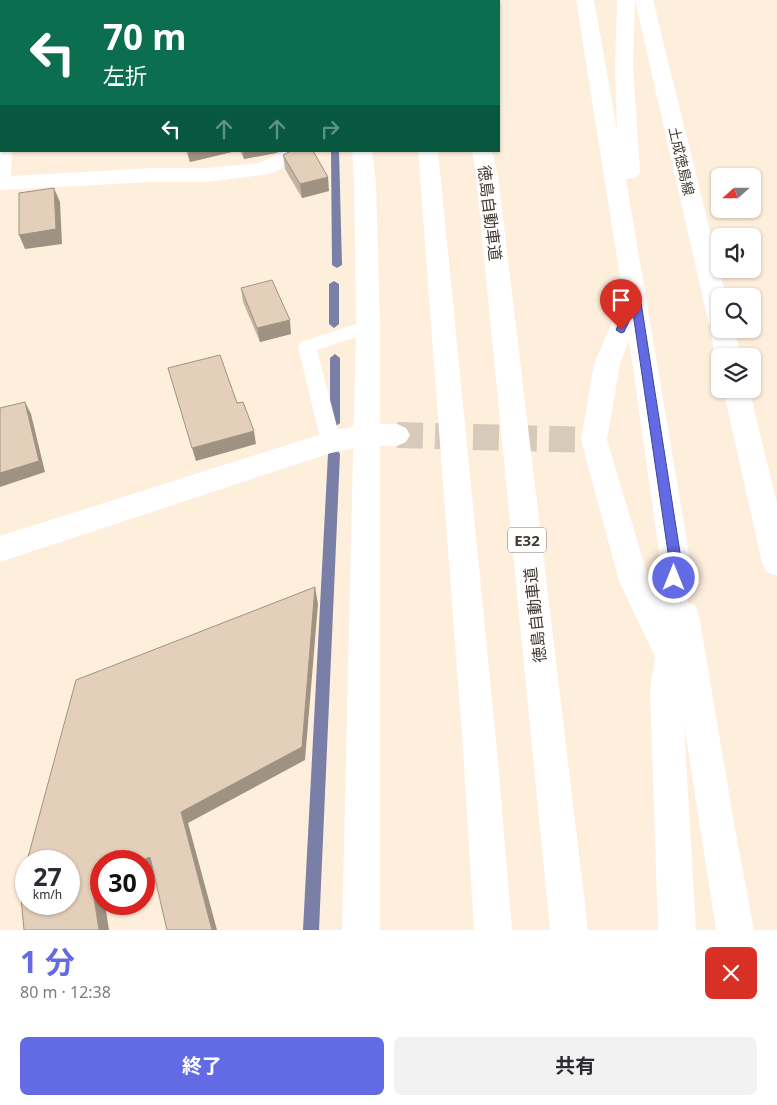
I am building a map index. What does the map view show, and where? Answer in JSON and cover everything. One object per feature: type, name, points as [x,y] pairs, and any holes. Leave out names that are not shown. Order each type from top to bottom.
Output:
[{"type":"main road","points":[[585,0],[635,296],[716,824],[735,930]]},
{"type":"main road","points":[[626,0],[624,65],[635,296],[606,364],[594,440],[634,581],[671,656]]},
{"type":"main road","name":"土成徳島線","points":[[644,0],[712,288]]},
{"type":"main road","points":[[0,179],[2,152]]},
{"type":"main road","points":[[0,183],[152,174],[208,175],[263,169],[302,152]]},
{"type":"main road","points":[[361,930],[368,326],[365,182],[362,152]]},
{"type":"main road","points":[[428,152],[480,750],[493,930]]},
{"type":"main road","name":"徳島自動車道","points":[[482,152],[489,196],[569,930]]},
{"type":"main road","points":[[738,398],[777,563]]},
{"type":"main road","points":[[0,549],[331,442],[367,435],[397,435]]},
{"type":"main road","points":[[675,559],[671,656],[666,689],[677,930]]},
{"type":"lane","points":[[331,442],[306,347],[368,326]]},
{"type":"building","points":[[289,152],[314,152],[328,177],[300,184],[283,155]]},
{"type":"building","points":[[54,188],[56,229],[19,235],[19,193]]},
{"type":"building","points":[[272,280],[290,320],[257,328],[241,288]]},
{"type":"building","points":[[220,355],[237,403],[243,402],[254,431],[192,448],[168,368]]},
{"type":"building","points":[[25,402],[39,461],[0,473],[0,408]]},
{"type":"building","points":[[315,587],[302,747],[181,812],[212,930],[167,930],[155,878],[155,850],[90,850],[90,915],[97,915],[99,930],[24,930],[23,915],[80,915],[80,850],[30,850],[76,680]]},
{"type":"waterway","points":[[335,152],[337,265]]},
{"type":"waterway","points":[[334,284],[334,324]]},
{"type":"waterway","points":[[335,358],[335,423]]},
{"type":"waterway","points":[[311,930],[334,454]]},
{"type":"tunnel","points":[[397,435],[594,440]]},
{"type":"route","points":[[621,330],[635,296],[675,559],[674,578]]}]
